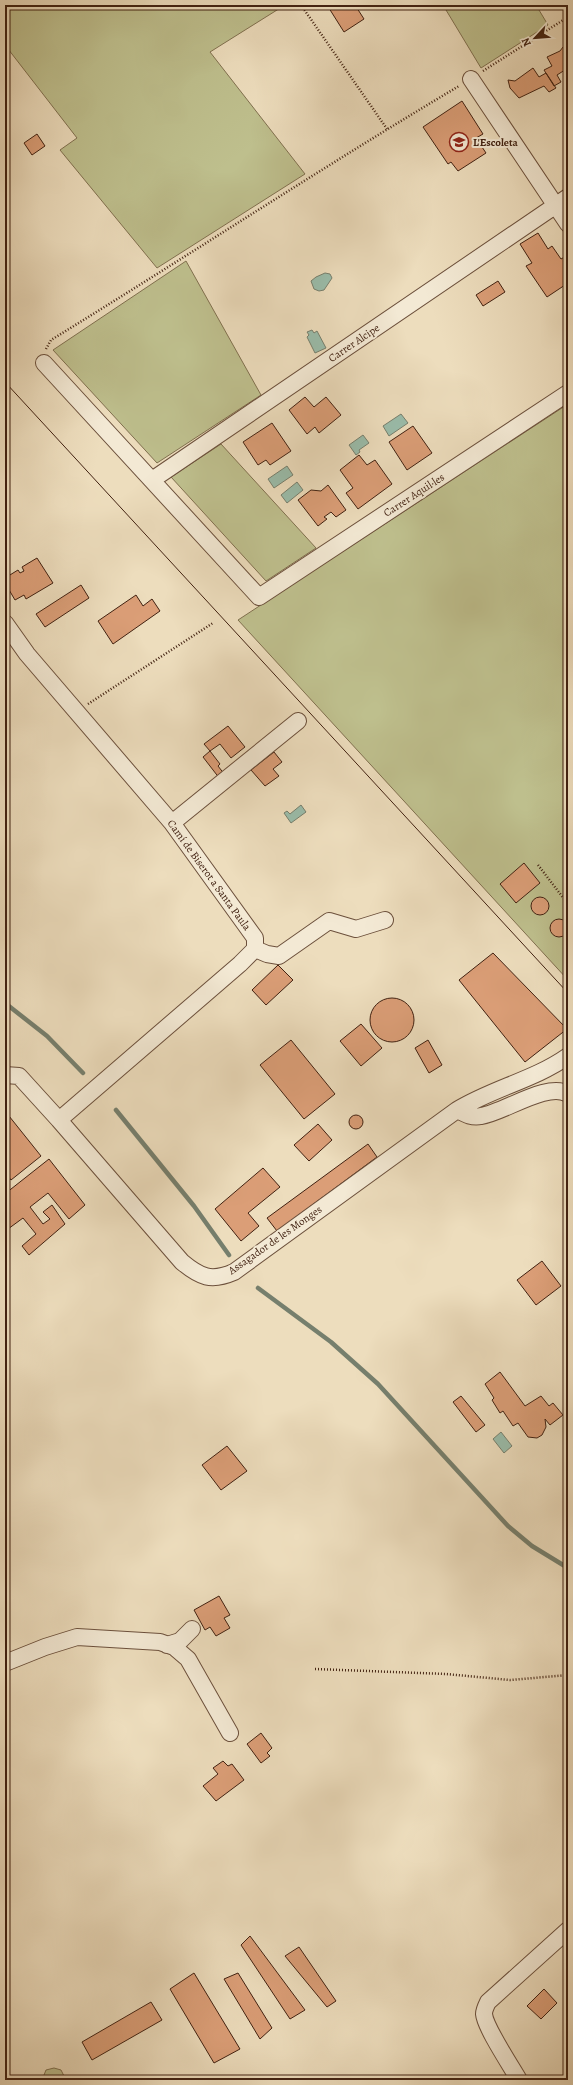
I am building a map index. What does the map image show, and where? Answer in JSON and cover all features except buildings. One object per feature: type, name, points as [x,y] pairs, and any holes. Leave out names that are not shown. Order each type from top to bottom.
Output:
[{"type":"street","points":[[471,78],[562,201],[568,224]]},
{"type":"street","name":"Carrer Alcipe","points":[[152,480],[562,201]]},
{"type":"street","points":[[44,363],[152,480]]},
{"type":"street","name":"Carrer Aquil·les","points":[[152,480],[259,597],[568,394]]},
{"type":"street","name":"Camí de Biserot a Santa Paula","points":[[5,624],[27,654],[172,823],[255,938],[254,949]]},
{"type":"street","points":[[172,823],[298,721]]},
{"type":"street","points":[[59,1120],[254,949],[266,954],[279,956],[329,921],[356,929],[385,920]]},
{"type":"street","name":"Assagador de les Monges","points":[[5,1075],[19,1076],[182,1262],[204,1277],[218,1277],[234,1272],[457,1110],[485,1094],[535,1076],[568,1056]]},
{"type":"street","points":[[457,1110],[467,1115],[481,1116],[555,1091],[568,1094]]},
{"type":"street","points":[[167,1645],[180,1640],[192,1629]]},
{"type":"street","points":[[5,1663],[45,1647],[77,1637],[136,1640],[174,1647],[188,1659],[230,1733]]},
{"type":"street","points":[[519,2080],[488,2025],[484,2013],[485,2007],[488,2002],[568,1930]]},
{"type":"path","points":[[301,5],[387,129]]},
{"type":"path","points":[[44,363],[43,354],[52,340],[568,17]]},
{"type":"path","points":[[76,712],[213,623]]},
{"type":"path","points":[[538,865],[568,904]]},
{"type":"path","points":[[315,1669],[446,1674],[510,1680],[568,1675]]},
{"type":"shaded area","points":[[5,5],[285,5],[210,52],[305,174],[157,268],[60,150],[77,138],[5,45]]},
{"type":"shaded area","points":[[443,5],[536,5],[548,25],[481,68]]},
{"type":"shaded area","points":[[186,261],[261,395],[157,463],[53,350]]},
{"type":"shaded area","points":[[325,273],[330,274],[332,278],[324,290],[319,291],[314,289],[311,281]]},
{"type":"shaded area","points":[[312,330],[314,333],[317,331],[326,348],[315,353],[307,337],[309,335],[307,332]]},
{"type":"shaded area","points":[[568,404],[568,980],[238,620]]},
{"type":"shaded area","points":[[401,414],[408,423],[389,436],[383,426]]},
{"type":"shaded area","points":[[363,435],[369,443],[359,450],[360,452],[356,455],[349,445]]},
{"type":"shaded area","points":[[221,444],[316,548],[266,581],[171,477]]},
{"type":"shaded area","points":[[287,466],[293,475],[274,488],[268,479]]},
{"type":"shaded area","points":[[297,482],[303,490],[287,503],[281,495]]},
{"type":"shaded area","points":[[301,805],[306,812],[291,823],[284,813],[287,811],[290,814]]},
{"type":"shaded area","points":[[501,1432],[512,1446],[504,1453],[493,1439]]},
{"type":"shaded area","points":[[54,2068],[61,2070],[66,2080],[42,2080],[46,2070]]},
{"type":"waterway","points":[[5,1003],[47,1036],[83,1073]]},
{"type":"waterway","points":[[116,1110],[194,1206],[229,1255]]},
{"type":"waterway","points":[[258,1288],[331,1342],[378,1384],[508,1526],[532,1546],[568,1568]]},
{"type":"tram line","points":[[5,382],[568,993]]},
{"type":"place","name":"L'Escoleta","points":[[459,142]]}]
